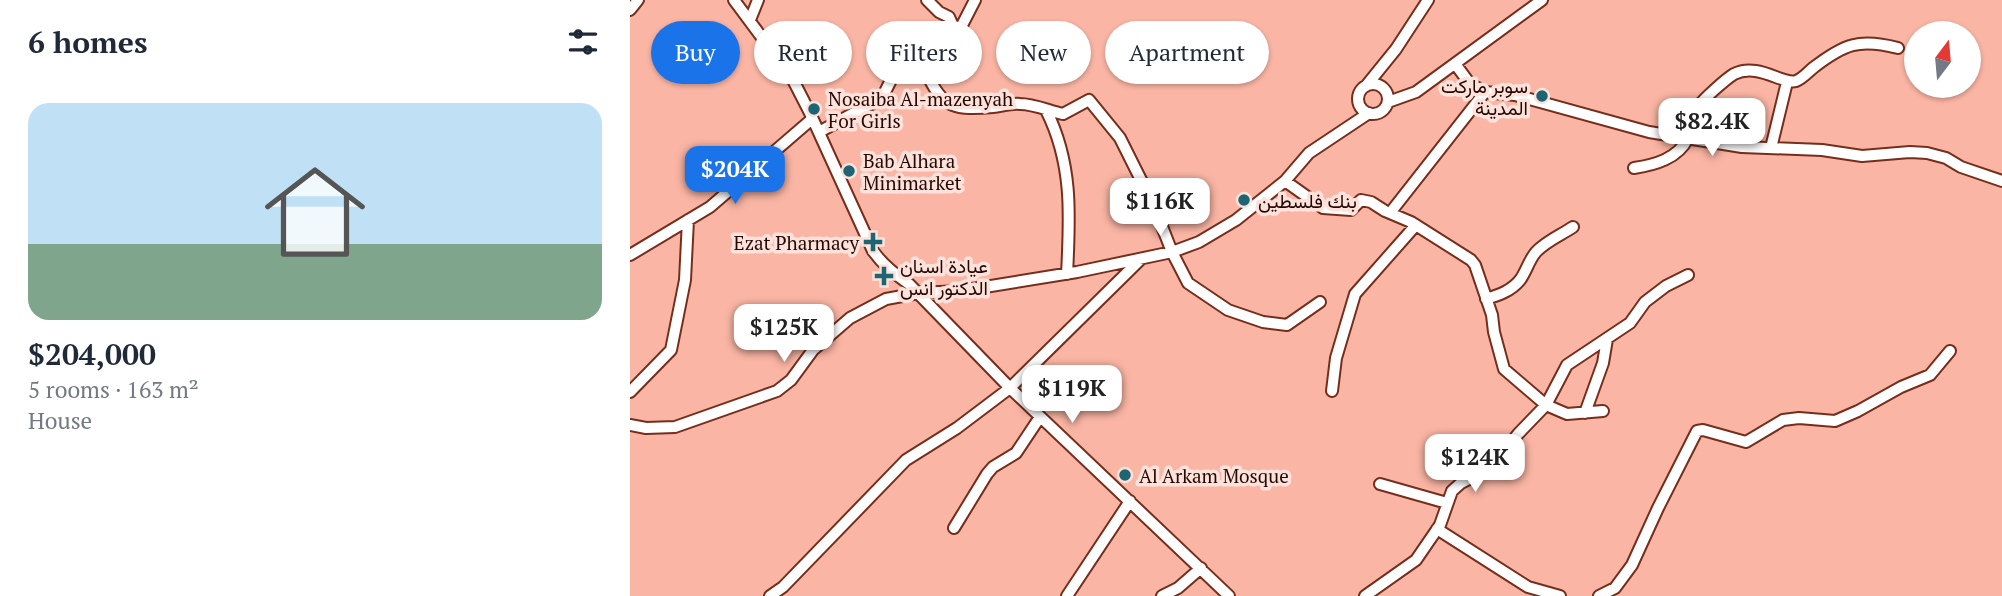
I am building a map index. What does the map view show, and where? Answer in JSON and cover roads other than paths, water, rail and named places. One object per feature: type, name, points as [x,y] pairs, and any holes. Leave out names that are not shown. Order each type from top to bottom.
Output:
[{"type":"street","points":[[630,9],[638,0]]},
{"type":"street","points":[[734,0],[792,78],[873,251],[884,265],[919,293],[1010,388],[1229,596]]},
{"type":"street","points":[[750,20],[758,0]]},
{"type":"street","points":[[927,0],[951,21]]},
{"type":"street","points":[[964,21],[975,0]]},
{"type":"street","points":[[1369,113],[1359,103],[1359,93],[1396,49],[1428,0]]},
{"type":"street","points":[[630,425],[646,428],[675,427],[777,391],[791,380],[813,350],[849,318],[886,299],[919,293],[960,291],[1067,274],[1172,252],[1199,243],[1219,232],[1285,181],[1309,153],[1369,113],[1383,110],[1388,102],[1416,92],[1542,0]]},
{"type":"street","points":[[1634,168],[1662,162],[1678,151],[1688,138],[1696,108],[1734,74],[1766,72],[1787,82],[1797,81],[1849,45],[1879,43],[1898,48]]},
{"type":"street","points":[[1456,65],[1470,84],[1485,92],[1515,95],[1649,132],[1742,147],[1822,150],[1862,156],[1927,153],[2002,181]]},
{"type":"street","points":[[1771,148],[1787,82]]},
{"type":"street","points":[[819,132],[882,98],[889,84]]},
{"type":"street","points":[[933,84],[954,107],[973,109],[1021,104],[1063,114],[1088,100],[1120,138],[1188,282],[1228,310],[1263,322],[1287,325],[1320,302]]},
{"type":"street","points":[[1366,86],[1375,84],[1384,88],[1388,102]]},
{"type":"street","points":[[1390,213],[1485,92]]},
{"type":"street","points":[[1046,110],[1059,141],[1068,179],[1070,211],[1067,274]]},
{"type":"street","points":[[630,255],[710,207],[812,119]]},
{"type":"street","points":[[1285,181],[1323,208],[1351,210],[1361,200],[1366,200],[1416,225],[1471,260],[1486,299],[1504,369],[1546,405],[1567,414],[1604,411]]},
{"type":"street","points":[[630,392],[671,350],[684,280],[688,220]]},
{"type":"street","points":[[1332,391],[1336,358],[1355,294],[1416,225]]},
{"type":"street","points":[[1486,299],[1504,293],[1520,281],[1537,251],[1573,227]]},
{"type":"street","points":[[770,596],[783,587],[906,460],[957,428],[1010,388],[1141,259]]},
{"type":"street","points":[[1365,596],[1416,560],[1437,529],[1456,486],[1484,472],[1498,460],[1546,405],[1567,365],[1630,323],[1645,302],[1666,286],[1688,275]]},
{"type":"street","points":[[1584,412],[1603,363],[1607,339]]},
{"type":"street","points":[[1599,596],[1615,588],[1632,565],[1697,431],[1703,429],[1745,442],[1783,420],[1799,418],[1835,421],[1930,374],[1950,351]]},
{"type":"street","points":[[954,528],[987,474],[993,467],[1016,453],[1040,417]]},
{"type":"street","points":[[1380,484],[1447,503]]},
{"type":"street","points":[[1073,594],[1130,501]]},
{"type":"street","points":[[1437,529],[1528,587],[1560,596]]},
{"type":"street","points":[[1162,596],[1178,588],[1201,568]]},
{"type":"place","name":"سوبر ماركت المدينة","points":[[1542,96]]},
{"type":"place","name":"Nosaiba Al-mazenyah For Girls","points":[[814,109]]},
{"type":"place","name":"Bab Alhara Minimarket","points":[[849,171]]},
{"type":"place","name":"بنك فلسطين","points":[[1244,200]]},
{"type":"place","name":"Ezat Pharmacy","points":[[873,242]]},
{"type":"place","name":"عيادة اسنان الدكتور انس","points":[[884,276]]},
{"type":"place","name":"Al Arkam Mosque","points":[[1125,475]]}]
